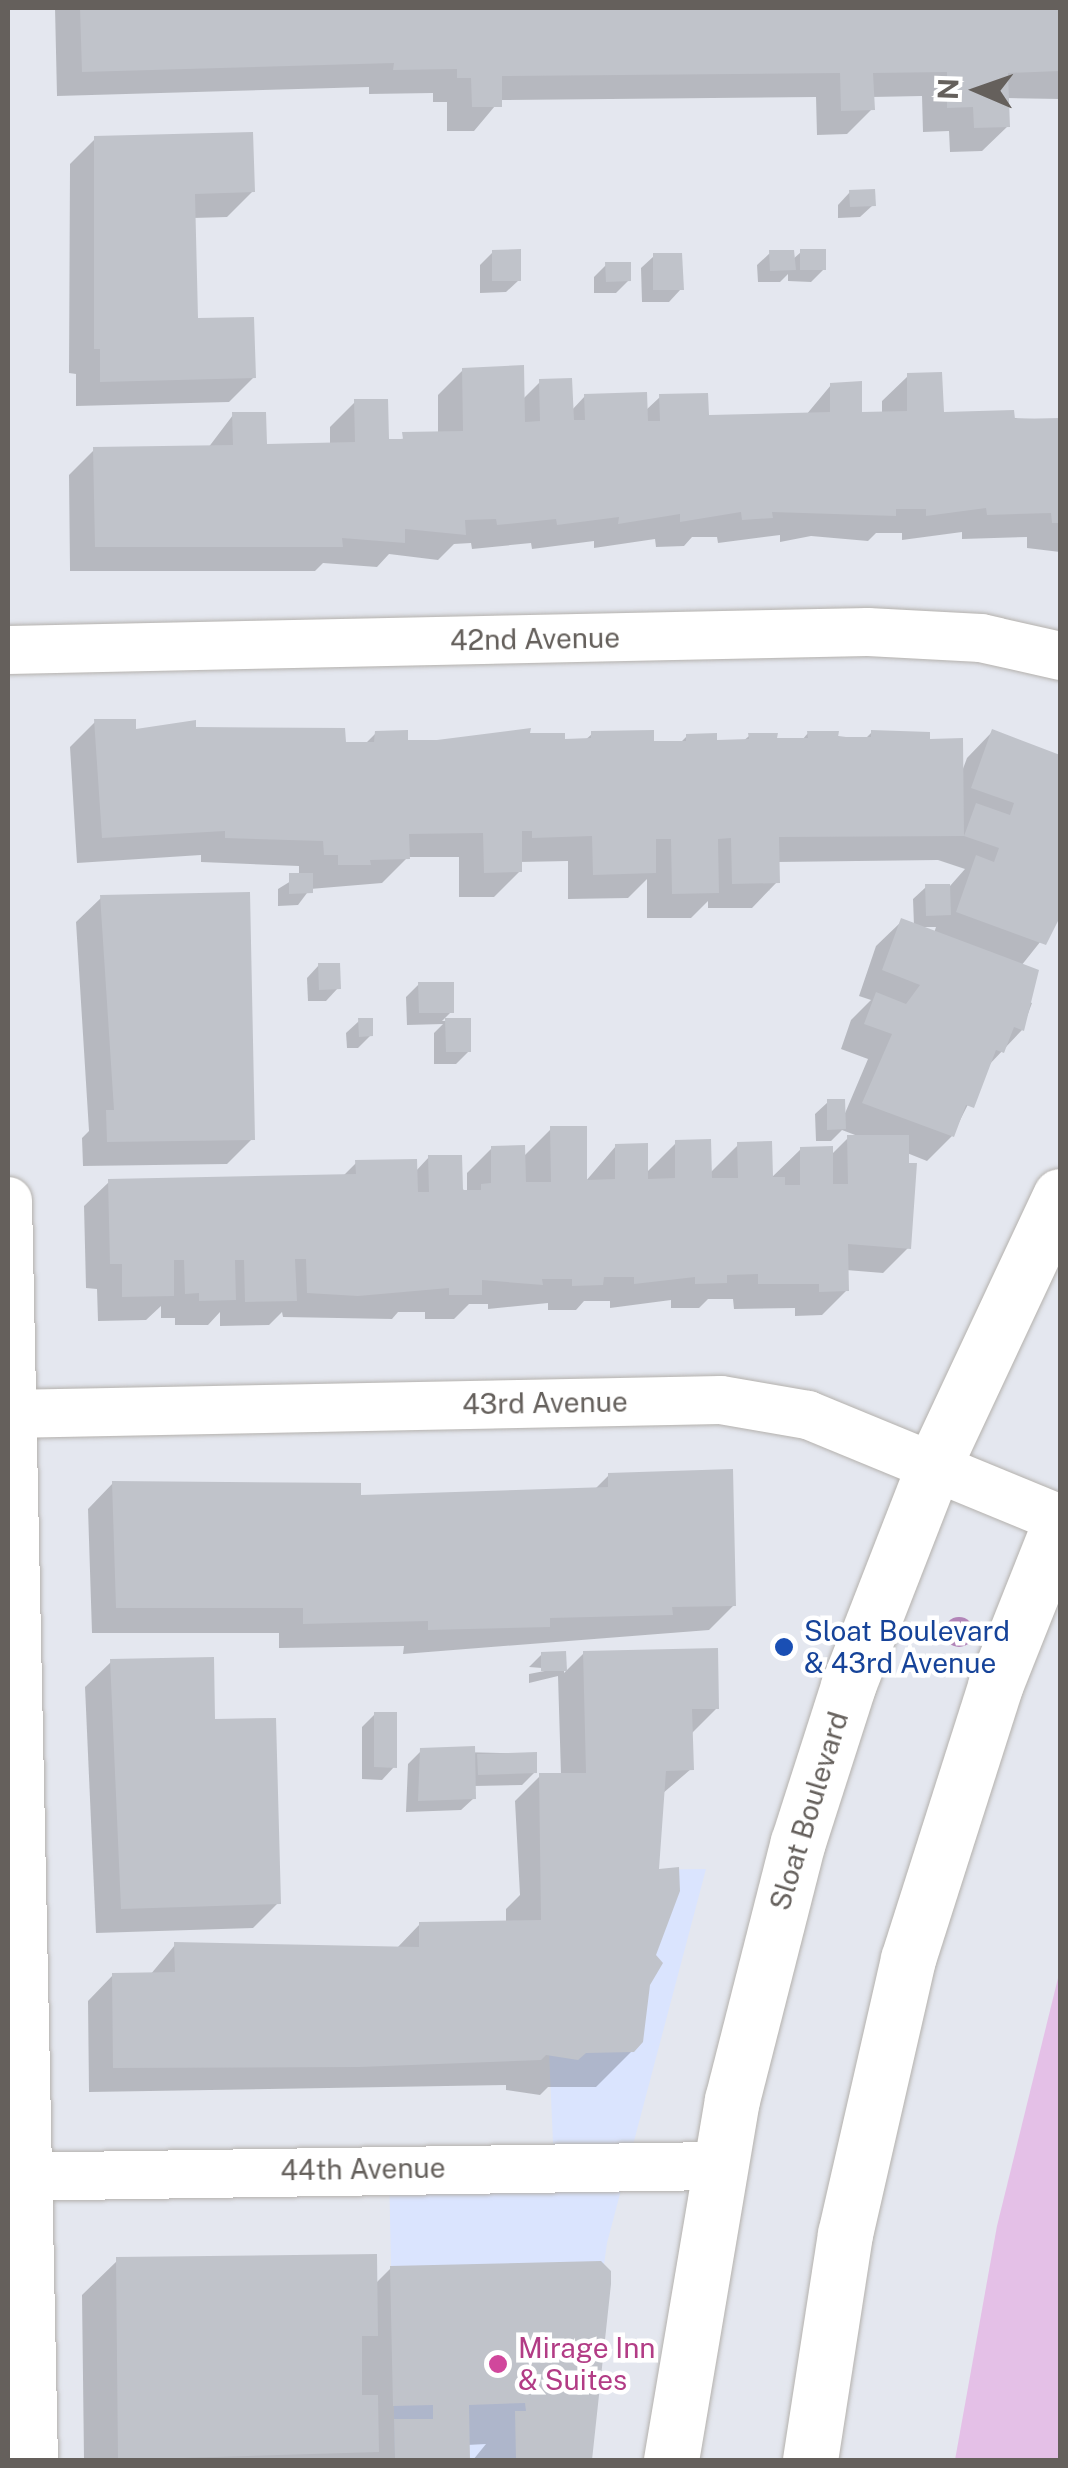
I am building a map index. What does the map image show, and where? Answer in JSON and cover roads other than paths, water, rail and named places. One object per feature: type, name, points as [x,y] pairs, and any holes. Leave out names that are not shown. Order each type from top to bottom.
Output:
[{"type":"street","name":"42nd Avenue","points":[[8,650],[868,632],[982,638],[1060,656]]},
{"type":"street","name":"Sloat Boulevard","points":[[671,2460],[718,2166],[798,1842],[848,1686],[934,1466],[1060,1196]]},
{"type":"street","points":[[8,1201],[18,2177],[34,2460]]},
{"type":"street","name":"43rd Avenue","points":[[10,1414],[721,1400],[808,1415],[1060,1521]]},
{"type":"street","points":[[810,2460],[849,2216],[908,1960],[995,1686],[1060,1521]]},
{"type":"street","name":"44th Avenue","points":[[18,2177],[718,2166]]},
{"type":"place","name":"Sloat Boulevard & 43rd Avenue","points":[[784,1647]]},
{"type":"place","name":"Mirage Inn & Suites","points":[[498,2364]]}]
